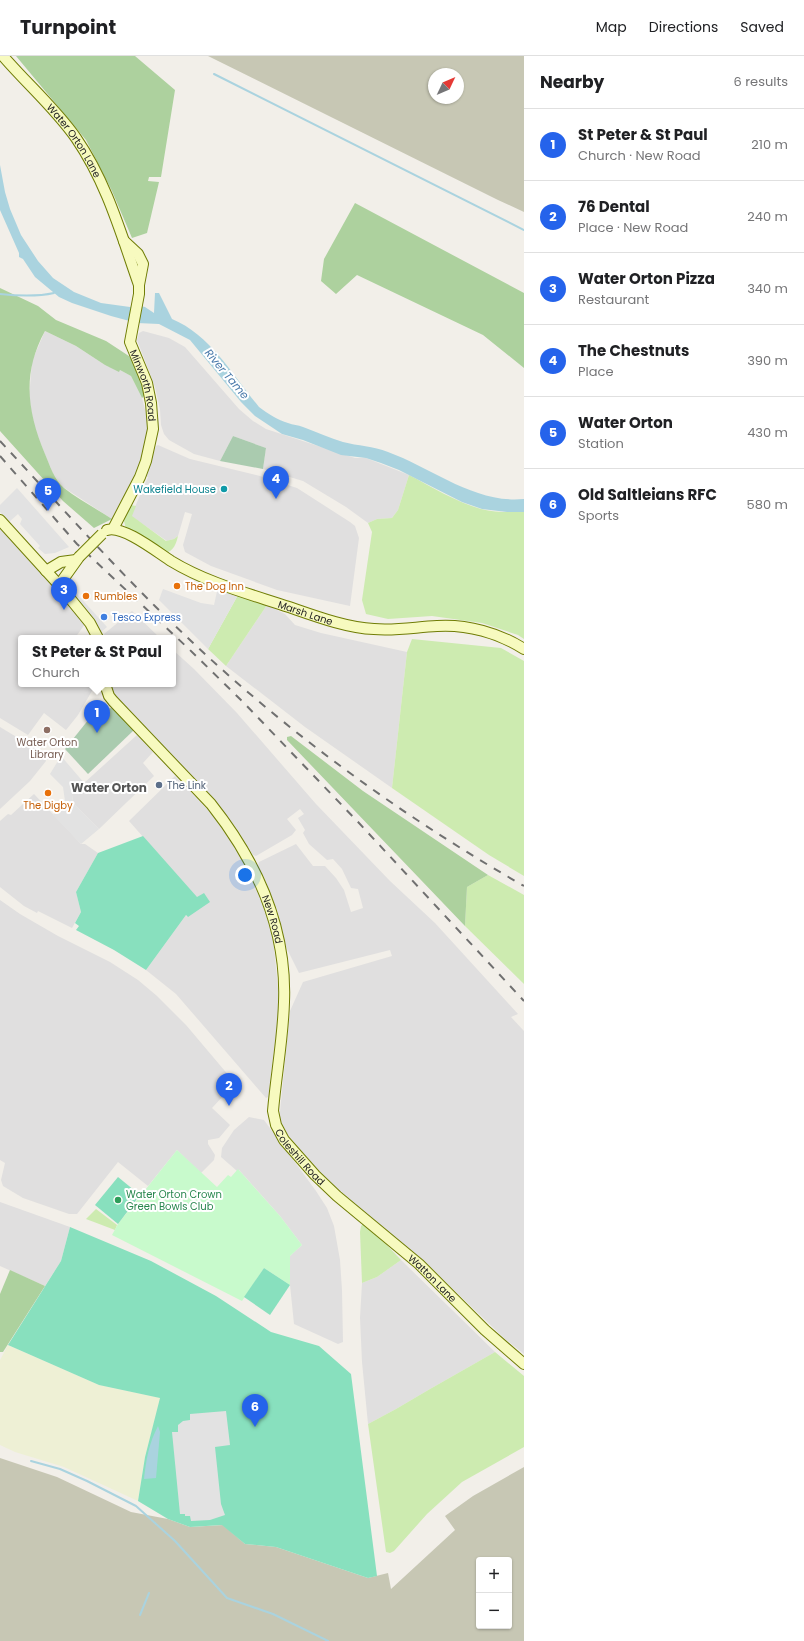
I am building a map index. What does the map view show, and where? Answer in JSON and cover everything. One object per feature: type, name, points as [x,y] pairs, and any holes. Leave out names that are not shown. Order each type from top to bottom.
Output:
[{"type":"main road","name":"Water Orton Lane","points":[[3,56],[58,115],[90,161],[106,192],[139,289]]},
{"type":"main road","name":"Minworth Road","points":[[112,529],[140,477],[146,461],[154,429],[147,383],[139,360],[131,345],[139,289]]},
{"type":"main road","points":[[0,520],[59,585],[90,623],[96,635]]},
{"type":"main road","points":[[59,585],[77,558],[102,534],[107,530],[112,529]]},
{"type":"main road","name":"Marsh Lane","points":[[112,529],[126,533],[199,576],[344,624],[381,630],[439,626],[474,628],[514,642],[524,648]]},
{"type":"main road","points":[[46,571],[61,562],[77,558]]},
{"type":"main road","name":"New Road","points":[[106,687],[113,700],[211,804],[247,855],[265,893],[278,936],[284,981],[284,1003],[273,1111]]},
{"type":"main road","name":"Coleshill Road","points":[[273,1111],[276,1125],[284,1140],[315,1175],[337,1196]]},
{"type":"main road","name":"Watton Lane","points":[[337,1196],[419,1264],[485,1330],[524,1364]]},
{"type":"shaded area","points":[[208,56],[524,56],[524,212],[498,200]]},
{"type":"shaded area","points":[[45,331],[76,346],[105,365],[119,371],[120,370],[131,376],[142,398],[149,425],[142,462],[136,477],[112,519],[63,487],[53,474],[35,430],[29,399],[32,361]]},
{"type":"shaded area","points":[[143,331],[169,338],[185,347],[239,409],[253,421],[266,429],[355,458],[366,458],[409,475],[398,510],[392,518],[377,519],[368,523],[346,507],[303,481],[263,469],[266,448],[233,436],[220,461],[194,454],[169,440],[164,434],[161,425],[160,410],[155,387],[137,340],[139,333]]},
{"type":"shaded area","points":[[158,445],[190,459],[260,476],[297,488],[355,526],[359,538],[350,606],[277,590],[211,566],[185,552],[183,545],[192,514],[185,512],[178,536],[167,541],[131,516],[148,477],[145,476],[156,446]]},
{"type":"shaded area","points":[[17,488],[69,547],[55,553],[45,554],[38,548],[40,546],[20,524],[22,519],[18,514],[9,522],[0,512],[0,505]]},
{"type":"shaded area","points":[[0,529],[59,592],[85,624],[77,635],[18,635],[18,687],[94,687],[78,715],[66,730],[44,713],[28,735],[0,718]]},
{"type":"shaded area","points":[[218,587],[238,595],[208,649],[159,600],[163,589],[201,603],[214,605]]},
{"type":"shaded area","points":[[77,594],[107,627],[101,632],[74,598]]},
{"type":"shaded area","points":[[267,605],[285,614],[295,625],[321,633],[407,652],[392,788],[305,727],[226,666]]},
{"type":"shaded area","points":[[132,611],[157,635],[104,635]]},
{"type":"shaded area","points":[[176,653],[237,713],[316,804],[390,881],[435,923],[518,1014],[511,1017],[524,1031],[524,1354],[505,1339],[430,1267],[324,1177],[288,1135],[282,1125],[280,1111],[290,1011],[303,982],[392,956],[390,950],[299,973],[285,945],[277,909],[258,866],[259,862],[296,844],[313,866],[325,866],[336,878],[344,890],[351,912],[363,908],[358,889],[351,888],[342,869],[333,859],[327,860],[309,844],[303,833],[305,830],[298,818],[304,814],[300,809],[287,819],[296,830],[292,835],[256,856],[253,855],[237,829],[220,807],[115,695],[112,687],[176,687]]},
{"type":"shaded area","points":[[0,727],[43,753],[46,761],[30,781],[0,809]]},
{"type":"shaded area","points":[[137,735],[153,752],[143,763],[154,776],[99,829],[73,803],[72,794]]},
{"type":"shaded area","points":[[61,756],[85,784],[72,794],[73,803],[99,829],[81,844],[53,815],[65,801],[63,787],[50,774]]},
{"type":"shaded area","points":[[175,776],[212,814],[241,853],[254,878],[267,912],[273,936],[279,999],[277,1028],[268,1097],[266,1098],[176,994],[146,970],[204,893],[197,898],[129,821]]},
{"type":"shaded area","points":[[34,794],[81,844],[85,844],[98,853],[76,892],[81,912],[72,928],[38,911],[37,913],[24,906],[0,887],[0,821],[8,814],[11,815]]},
{"type":"shaded area","points":[[0,900],[20,914],[58,936],[110,962],[138,980],[157,996],[186,1025],[235,1083],[212,1108],[230,1125],[219,1138],[208,1140],[208,1144],[215,1155],[214,1160],[201,1173],[177,1150],[148,1186],[118,1162],[77,1214],[69,1214],[23,1198],[3,1186],[1,1180],[5,1163],[0,1160]]},
{"type":"shaded area","points":[[249,1117],[264,1120],[327,1208],[334,1226],[340,1260],[343,1342],[338,1344],[294,1324],[290,1285],[290,1256],[302,1245],[280,1216],[239,1170],[237,1171],[221,1157],[222,1148],[234,1130]]},
{"type":"shaded area","points":[[0,1202],[70,1227],[61,1261],[45,1286],[0,1266]]},
{"type":"shaded area","points":[[401,1260],[495,1352],[368,1424],[362,1362],[360,1318],[362,1283],[377,1277]]},
{"type":"shaded area","points":[[8,1345],[99,1385],[161,1398],[145,1456],[138,1501],[64,1467],[15,1452],[0,1445],[0,1360]]},
{"type":"shaded area","points":[[226,1411],[230,1445],[215,1447],[221,1504],[225,1515],[210,1520],[191,1521],[190,1516],[180,1514],[172,1432],[178,1432],[178,1425],[183,1421],[190,1420],[190,1414]]},
{"type":"shaded area","points":[[0,1458],[57,1477],[131,1512],[168,1519],[190,1527],[223,1525],[245,1544],[276,1547],[368,1578],[388,1573],[391,1589],[455,1530],[445,1516],[473,1496],[524,1467],[524,1641],[0,1641]]},
{"type":"green space","points":[[16,56],[135,56],[175,90],[161,177],[149,177],[148,181],[159,182],[147,233],[132,238],[112,191],[86,140]]},
{"type":"green space","points":[[355,203],[524,293],[524,368],[483,335],[357,275],[336,294],[321,281],[324,259]]},
{"type":"green space","points":[[0,288],[38,306],[56,320],[106,341],[135,360],[145,395],[142,398],[131,376],[120,370],[119,372],[105,365],[76,346],[45,331],[33,362],[30,377],[31,407],[39,438],[53,472],[64,488],[112,519],[94,528],[63,501],[0,431]]},
{"type":"green space","points":[[233,436],[266,448],[263,469],[220,461]]},
{"type":"green space","points":[[409,475],[444,494],[481,509],[502,512],[524,512],[524,639],[518,635],[482,623],[432,616],[388,619],[366,614],[362,600],[372,532],[368,523],[377,519],[392,518],[398,510]]},
{"type":"green space","points":[[131,505],[136,506],[132,516],[166,541],[174,539],[178,536],[173,549],[165,553],[126,529],[123,517]]},
{"type":"green space","points":[[238,595],[267,605],[226,666],[208,649]]},
{"type":"green space","points":[[412,639],[501,648],[524,661],[524,876],[489,855],[392,788],[407,652]]},
{"type":"green space","points":[[113,708],[134,730],[88,774],[65,749],[93,714],[101,709]]},
{"type":"green space","points":[[291,736],[363,791],[488,875],[467,887],[465,926],[287,740],[287,737]]},
{"type":"green space","points":[[143,836],[197,897],[204,893],[210,902],[188,917],[186,915],[146,970],[114,950],[76,930],[79,926],[75,923],[81,912],[76,892],[98,853]]},
{"type":"green space","points":[[488,875],[524,895],[524,984],[465,926],[467,887]]},
{"type":"green space","points":[[177,1150],[217,1187],[228,1175],[231,1177],[238,1169],[280,1216],[302,1245],[290,1256],[290,1285],[264,1268],[242,1301],[112,1235],[118,1224]]},
{"type":"green space","name":"Water Orton Crown Green Bowls Club","points":[[118,1177],[140,1195],[118,1224],[95,1205]]},
{"type":"green space","points":[[96,1209],[117,1225],[115,1230],[86,1219]]},
{"type":"green space","points":[[363,1224],[367,1224],[401,1260],[377,1277],[362,1283],[360,1232]]},
{"type":"green space","points":[[70,1227],[151,1261],[216,1296],[271,1332],[319,1346],[351,1374],[377,1576],[368,1578],[276,1547],[245,1544],[222,1525],[190,1527],[168,1519],[138,1501],[145,1457],[160,1398],[99,1385],[8,1345],[61,1261]]},
{"type":"green space","points":[[264,1268],[290,1285],[270,1315],[244,1297]]},
{"type":"green space","points":[[10,1270],[45,1286],[3,1352],[0,1352],[0,1294]]},
{"type":"green space","points":[[495,1352],[524,1376],[524,1447],[462,1482],[427,1514],[394,1551],[390,1553],[386,1552],[368,1424]]},
{"type":"water","name":"River Tame","points":[[0,165],[10,209],[21,235],[38,261],[53,278],[74,292],[101,303],[130,307],[135,305],[145,307],[154,313],[155,293],[159,293],[172,319],[186,326],[210,346],[259,407],[269,414],[284,422],[301,426],[333,439],[377,448],[388,452],[471,491],[506,499],[524,499],[524,512],[507,512],[482,509],[462,502],[399,470],[381,463],[366,458],[341,455],[303,440],[282,434],[255,416],[241,402],[190,340],[159,324],[137,323],[111,316],[59,297],[35,277],[23,259],[19,257],[19,253],[0,210]]},
{"type":"water","points":[[158,1426],[160,1432],[156,1478],[144,1479],[148,1452]]},
{"type":"waterway","points":[[214,74],[524,230]]},
{"type":"waterway","points":[[0,294],[27,296],[54,293]]},
{"type":"waterway","points":[[31,1461],[60,1469],[136,1506],[175,1541],[227,1598],[273,1614],[328,1641]]},
{"type":"waterway","points":[[140,1615],[149,1593]]},
{"type":"railway","points":[[0,441],[100,550],[162,613],[203,652],[289,727],[334,762],[427,827],[524,886]]},
{"type":"railway","points":[[0,456],[77,544],[174,635]]},
{"type":"railway","points":[[176,637],[244,703],[359,823],[524,1001]]},
{"type":"place","name":"Wakefield House","points":[[224,489]]},
{"type":"place","name":"The Chestnuts","points":[[276,499]]},
{"type":"place","name":"Water Orton","points":[[48,511]]},
{"type":"place","name":"The Dog Inn","points":[[177,586]]},
{"type":"place","name":"Rumbles","points":[[86,596]]},
{"type":"place","name":"Water Orton Pizza","points":[[64,610]]},
{"type":"place","name":"Tesco Express","points":[[104,617]]},
{"type":"place","name":"Water Orton Library","points":[[47,730]]},
{"type":"place","name":"St Peter & St Paul","points":[[97,733]]},
{"type":"place","name":"The Link","points":[[159,785]]},
{"type":"place","name":"The Digby","points":[[48,793]]},
{"type":"place","name":"76 Dental","points":[[229,1106]]},
{"type":"place","name":"Water Orton Crown Green Bowls Club","points":[[118,1200]]},
{"type":"place","name":"Old Saltleians RFC","points":[[255,1427]]},
{"type":"district","name":"Water Orton","points":[[109,787]]}]
